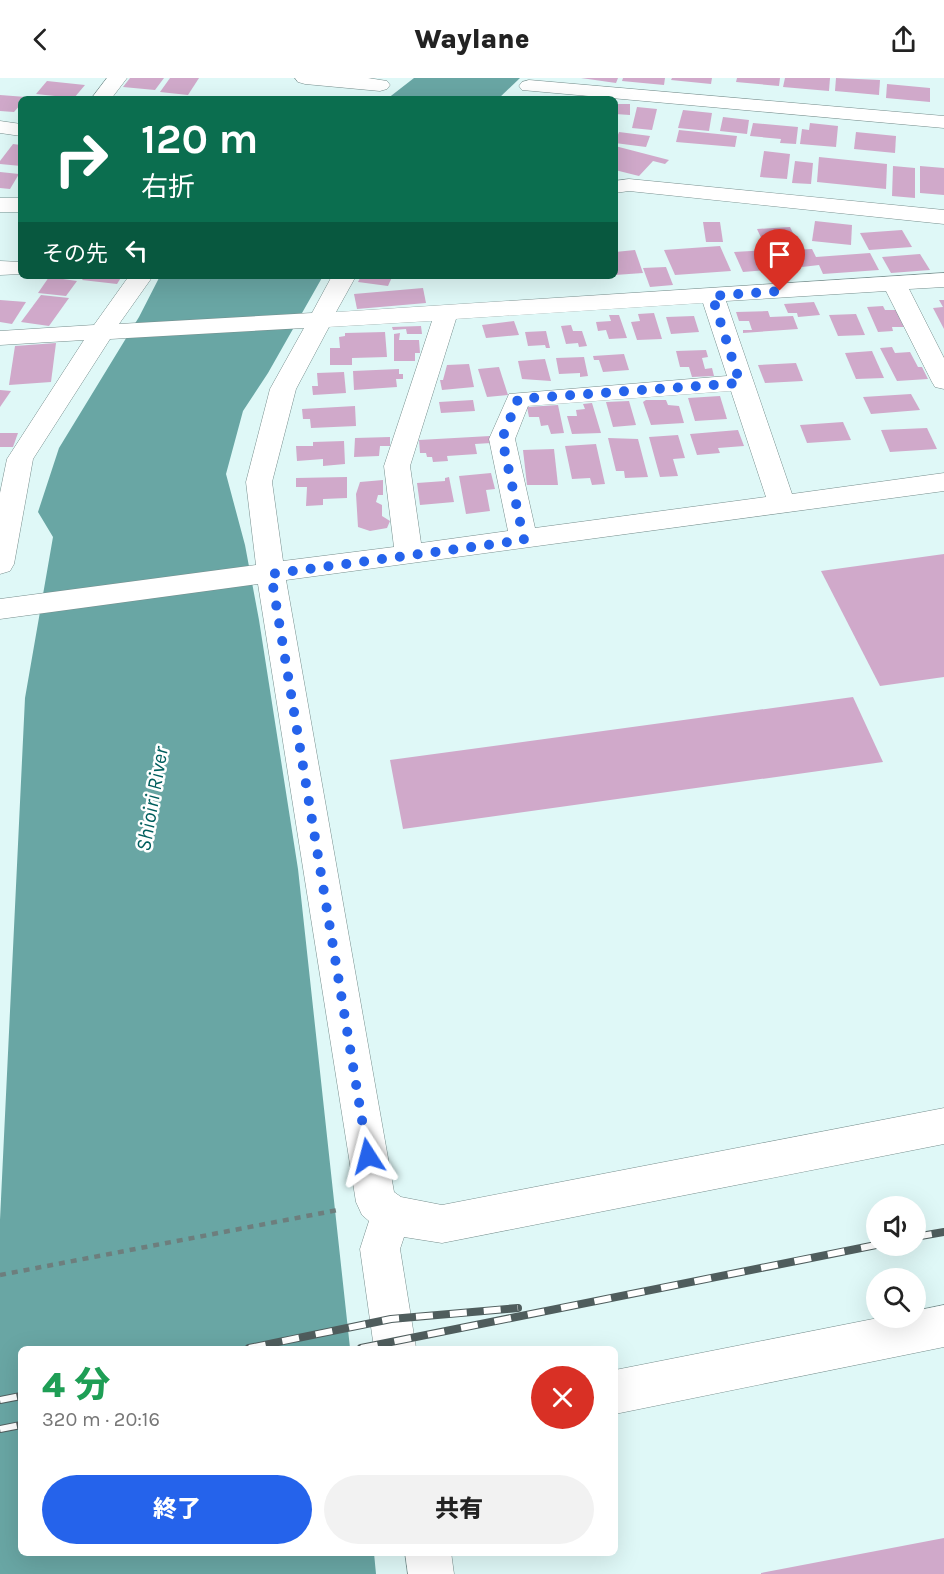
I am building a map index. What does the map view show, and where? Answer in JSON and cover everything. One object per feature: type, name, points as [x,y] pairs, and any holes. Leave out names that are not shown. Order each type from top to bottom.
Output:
[{"type":"street","points":[[103,96],[117,78]]},
{"type":"street","points":[[305,78],[380,85],[360,96]]},
{"type":"street","points":[[526,88],[615,96]]},
{"type":"street","points":[[618,96],[681,102],[755,104],[944,122]]},
{"type":"street","points":[[0,127],[18,130]]},
{"type":"street","points":[[618,187],[629,185],[944,217]]},
{"type":"street","points":[[0,205],[18,205]]},
{"type":"street","points":[[0,564],[20,459],[139,279]]},
{"type":"street","points":[[342,279],[283,389],[259,482],[271,574],[384,1209],[380,1249],[395,1346]]},
{"type":"street","points":[[0,338],[446,313],[944,280]]},
{"type":"street","points":[[894,283],[944,382]]},
{"type":"street","points":[[712,296],[782,504]]},
{"type":"street","points":[[410,555],[397,466],[446,313]]},
{"type":"street","points":[[524,540],[502,439],[518,399],[740,383]]},
{"type":"street","points":[[0,609],[944,482]]},
{"type":"street","points":[[384,1209],[442,1224],[944,1126]]},
{"type":"street","points":[[618,1391],[944,1326]]},
{"type":"street","points":[[429,1556],[431,1574]]},
{"type":"path","points":[[0,1275],[384,1209]]},
{"type":"water","points":[[414,78],[520,78],[501,96],[391,96]]},
{"type":"water","name":"Shioiri River","points":[[158,279],[321,279],[268,373],[243,411],[226,474],[245,545],[259,620],[298,869],[350,1346],[18,1346],[18,1556],[374,1556],[376,1574],[0,1574],[0,1220],[25,698],[53,537],[38,512],[59,448],[139,317]]},
{"type":"building","points":[[130,78],[164,78],[155,90],[123,87]]},
{"type":"building","points":[[170,78],[199,78],[188,95],[160,92]]},
{"type":"building","points":[[581,78],[618,78],[616,83]]},
{"type":"building","points":[[623,78],[665,78],[664,85],[622,81]]},
{"type":"building","points":[[672,78],[712,78],[711,84],[671,80]]},
{"type":"building","points":[[737,78],[780,78],[779,86],[736,82]]},
{"type":"building","points":[[785,78],[830,78],[829,91],[783,87]]},
{"type":"building","points":[[836,78],[880,80],[879,95],[835,91]]},
{"type":"building","points":[[47,81],[85,85],[76,96],[36,94]]},
{"type":"building","points":[[887,84],[930,88],[930,102],[886,98]]},
{"type":"building","points":[[0,95],[18,96],[18,107],[14,112],[0,111]]},
{"type":"building","points":[[618,104],[630,104],[630,115],[618,114]]},
{"type":"building","points":[[637,107],[657,109],[652,130],[632,128]]},
{"type":"building","points":[[683,110],[712,113],[709,131],[678,128]]},
{"type":"building","points":[[723,117],[749,120],[747,134],[720,131]]},
{"type":"building","points":[[753,123],[798,127],[796,144],[780,143],[781,139],[750,136]]},
{"type":"building","points":[[810,123],[838,126],[836,147],[800,144],[802,129],[809,130]]},
{"type":"building","points":[[679,130],[737,136],[735,147],[676,142]]},
{"type":"building","points":[[619,132],[650,136],[646,147],[618,143]]},
{"type":"building","points":[[856,132],[896,136],[895,153],[854,149]]},
{"type":"building","points":[[13,144],[18,145],[18,166],[0,164]]},
{"type":"building","points":[[618,147],[669,160],[665,164],[653,161],[639,176],[618,171]]},
{"type":"building","points":[[764,151],[790,154],[787,179],[760,177]]},
{"type":"building","points":[[819,157],[887,164],[886,189],[817,182]]},
{"type":"building","points":[[795,161],[813,163],[811,184],[792,183]]},
{"type":"building","points":[[893,166],[915,168],[915,198],[892,196]]},
{"type":"building","points":[[920,166],[944,168],[944,195],[920,193]]},
{"type":"building","points":[[0,172],[18,174],[10,189],[0,188]]},
{"type":"building","points":[[815,221],[852,225],[851,245],[812,241]]},
{"type":"building","points":[[703,222],[720,222],[723,242],[706,242]]},
{"type":"building","points":[[790,227],[797,241],[764,244],[757,229]]},
{"type":"building","points":[[902,230],[912,247],[869,250],[860,233]]},
{"type":"building","points":[[720,246],[731,271],[675,275],[664,250]]},
{"type":"building","points":[[783,249],[793,268],[743,272],[734,252]]},
{"type":"building","points":[[812,249],[816,257],[870,253],[879,270],[823,274],[819,265],[802,267],[793,250]]},
{"type":"building","points":[[635,250],[643,273],[618,275],[618,252]]},
{"type":"building","points":[[920,254],[930,270],[891,273],[882,257]]},
{"type":"building","points":[[666,267],[673,285],[650,287],[643,268]]},
{"type":"building","points":[[48,279],[77,281],[66,296],[38,293]]},
{"type":"building","points":[[83,279],[120,279],[117,284]]},
{"type":"building","points":[[360,279],[391,279],[388,286],[358,282]]},
{"type":"building","points":[[423,288],[426,303],[357,309],[354,294]]},
{"type":"building","points":[[41,295],[69,298],[49,326],[21,322]]},
{"type":"building","points":[[0,300],[26,302],[12,324],[0,322]]},
{"type":"building","points":[[939,300],[944,300],[944,329],[933,308],[943,307]]},
{"type":"building","points":[[814,302],[820,315],[798,317],[797,313],[788,313],[784,304]]},
{"type":"building","points":[[883,306],[885,310],[896,310],[904,327],[892,327],[893,331],[878,332],[867,307]]},
{"type":"building","points":[[768,311],[770,317],[793,316],[798,329],[743,333],[743,330],[752,330],[749,321],[739,321],[736,312]]},
{"type":"building","points":[[654,313],[662,339],[637,340],[631,322],[640,321],[638,314]]},
{"type":"building","points":[[856,314],[865,335],[838,336],[829,315]]},
{"type":"building","points":[[609,315],[619,315],[627,338],[609,339],[606,330],[598,331],[596,322],[611,321]]},
{"type":"building","points":[[694,316],[699,332],[671,334],[666,317]]},
{"type":"building","points":[[514,321],[519,335],[486,338],[482,325]]},
{"type":"building","points":[[571,325],[573,331],[582,331],[587,346],[579,347],[578,343],[566,344],[561,326]]},
{"type":"building","points":[[421,326],[422,334],[407,334],[406,329],[393,330],[392,327]]},
{"type":"building","points":[[546,331],[550,348],[546,348],[545,345],[528,346],[525,332]]},
{"type":"building","points":[[385,332],[387,357],[352,358],[352,365],[330,365],[330,348],[340,348],[339,337],[345,336],[345,333]]},
{"type":"building","points":[[400,333],[399,340],[419,340],[420,353],[415,353],[415,361],[394,361],[394,334]]},
{"type":"building","points":[[56,343],[51,382],[9,385],[15,346]]},
{"type":"building","points":[[892,347],[895,353],[910,352],[928,379],[897,381],[880,348]]},
{"type":"building","points":[[706,350],[708,357],[702,358],[705,369],[712,368],[714,376],[692,377],[689,367],[680,367],[676,351]]},
{"type":"building","points":[[872,351],[884,378],[856,379],[845,353]]},
{"type":"building","points":[[624,354],[629,370],[603,372],[599,360],[594,360],[593,356]]},
{"type":"building","points":[[584,357],[588,376],[580,377],[580,373],[559,374],[556,358]]},
{"type":"building","points":[[545,359],[551,381],[522,379],[518,361]]},
{"type":"building","points":[[796,363],[803,381],[765,383],[758,365]]},
{"type":"building","points":[[469,364],[474,387],[442,390],[440,380],[443,380],[447,365]]},
{"type":"building","points":[[499,367],[508,395],[487,397],[478,369]]},
{"type":"building","points":[[399,369],[399,374],[403,374],[403,379],[396,379],[397,387],[354,390],[353,371]]},
{"type":"building","points":[[344,372],[346,393],[313,395],[312,386],[318,386],[317,373]]},
{"type":"building","points":[[0,390],[11,391],[0,407]]},
{"type":"building","points":[[911,394],[920,410],[871,414],[863,397]]},
{"type":"building","points":[[720,396],[727,419],[695,421],[688,398]]},
{"type":"building","points":[[473,400],[475,411],[441,413],[439,402]]},
{"type":"building","points":[[666,400],[668,405],[679,406],[684,423],[651,425],[643,402]]},
{"type":"building","points":[[629,401],[636,425],[613,427],[606,402]]},
{"type":"building","points":[[592,403],[601,433],[572,434],[567,416],[577,416],[576,410],[585,409],[583,404]]},
{"type":"building","points":[[558,405],[564,433],[551,434],[548,425],[541,426],[539,417],[529,417],[527,407]]},
{"type":"building","points":[[355,406],[356,426],[311,428],[310,419],[303,419],[302,409]]},
{"type":"building","points":[[843,422],[851,440],[807,443],[800,425]]},
{"type":"building","points":[[927,428],[937,449],[890,452],[881,430]]},
{"type":"building","points":[[738,430],[744,446],[718,448],[720,453],[697,455],[690,434]]},
{"type":"building","points":[[0,433],[18,433],[13,447],[0,447]]},
{"type":"building","points":[[678,435],[685,458],[673,459],[678,476],[660,477],[649,437]]},
{"type":"building","points":[[490,436],[491,443],[475,444],[477,454],[447,456],[448,461],[433,462],[432,457],[427,457],[426,453],[420,453],[419,440]]},
{"type":"building","points":[[390,437],[390,446],[380,446],[379,456],[354,457],[355,438]]},
{"type":"building","points":[[608,438],[638,439],[648,477],[625,478],[624,471],[616,471]]},
{"type":"building","points":[[344,441],[345,464],[323,466],[323,459],[297,461],[296,446],[313,446],[313,442]]},
{"type":"building","points":[[596,444],[605,484],[592,485],[590,478],[572,479],[565,446]]},
{"type":"building","points":[[554,449],[558,485],[527,485],[523,450]]},
{"type":"building","points":[[491,473],[495,489],[486,490],[490,511],[466,514],[459,476]]},
{"type":"building","points":[[347,477],[347,498],[323,499],[323,505],[306,506],[307,487],[296,487],[296,478]]},
{"type":"building","points":[[449,477],[454,502],[420,505],[417,483],[445,481],[445,478]]},
{"type":"building","points":[[383,480],[383,495],[378,495],[376,502],[382,505],[382,516],[390,521],[387,528],[370,531],[358,527],[356,494],[360,482]]},
{"type":"building","points":[[944,554],[944,677],[880,686],[821,571]]},
{"type":"building","points":[[853,697],[883,762],[403,829],[390,760]]},
{"type":"building","points":[[944,1538],[944,1574],[761,1574],[761,1573]]},
{"type":"railway","points":[[926,1235],[944,1232]]},
{"type":"railway","points":[[371,1346],[866,1247]]},
{"type":"railway","points":[[259,1346],[391,1319],[518,1308]]},
{"type":"railway","points":[[0,1400],[18,1397]]},
{"type":"railway","points":[[0,1429],[18,1426]]},
{"type":"route","points":[[368,1156],[271,574],[524,540],[502,439],[518,399],[740,383],[712,296],[780,291]]}]
